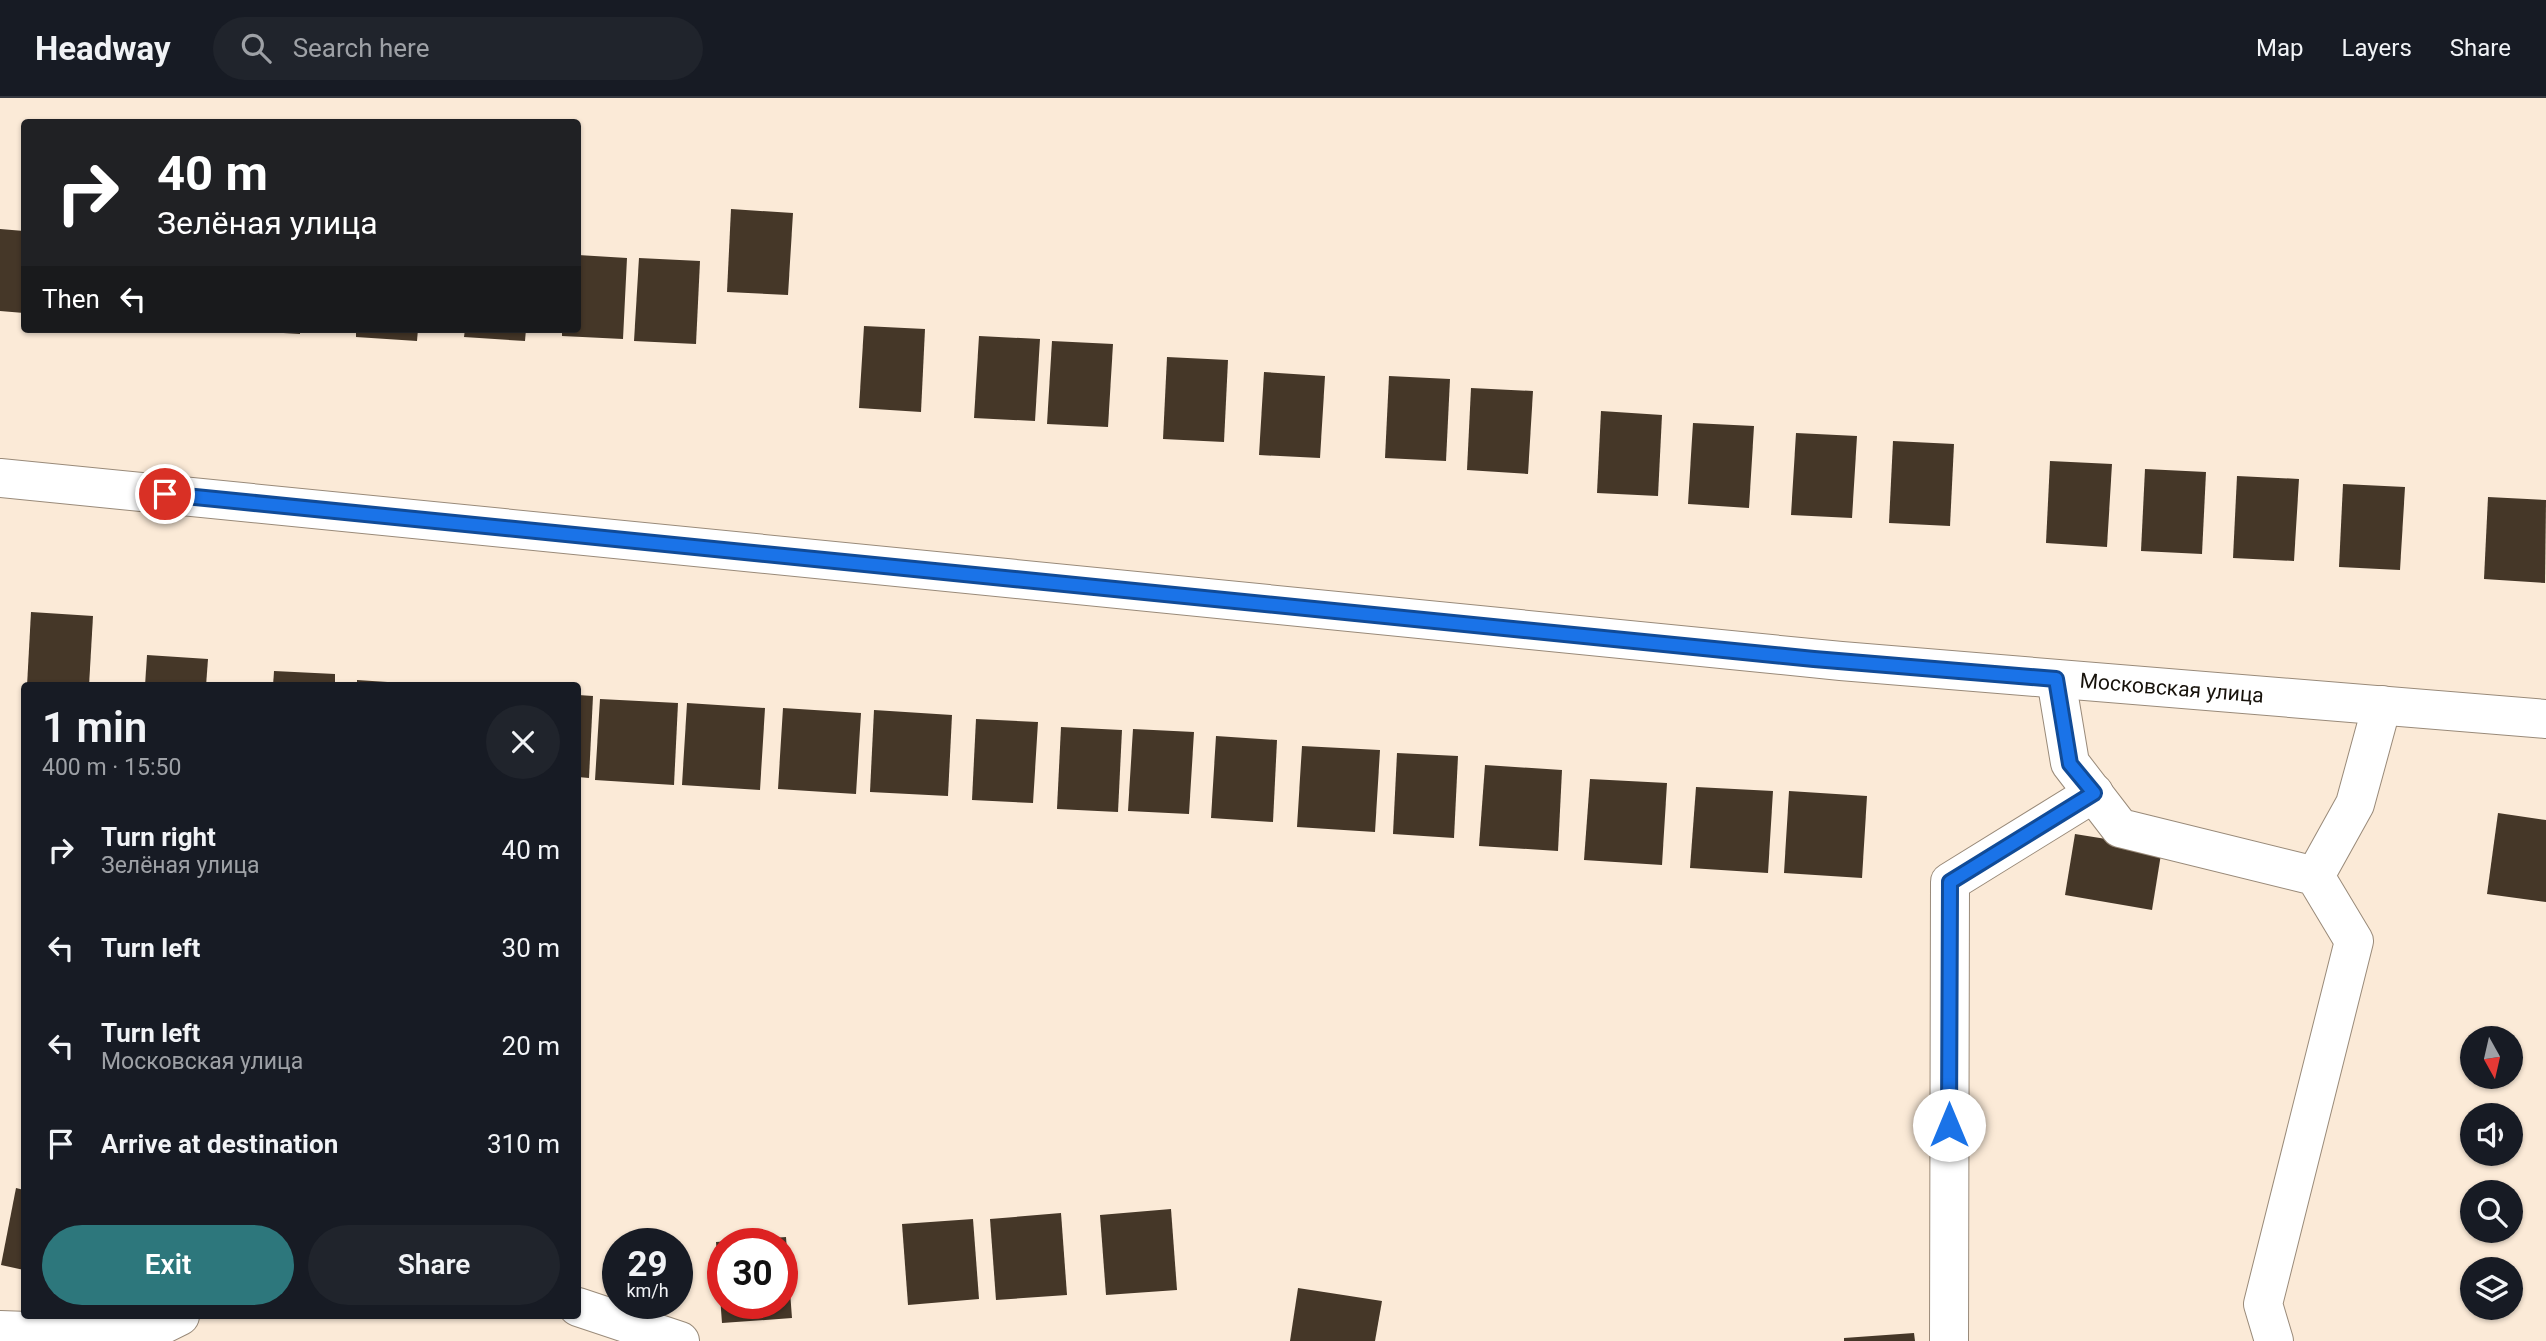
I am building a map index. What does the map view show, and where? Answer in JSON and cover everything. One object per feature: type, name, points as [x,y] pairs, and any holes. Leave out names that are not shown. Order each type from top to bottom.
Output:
[{"type":"street","name":"Московская улица","points":[[0,478],[1827,660],[2546,719]]},
{"type":"street","points":[[2056,679],[2070,764],[2120,828],[2315,876],[2354,942],[2263,1304],[2274,1341]]},
{"type":"street","points":[[2315,876],[2355,804],[2382,705]]},
{"type":"street","points":[[1949,1341],[1950,882],[2094,793]]},
{"type":"street","points":[[581,1308],[680,1341]]},
{"type":"street","points":[[0,1330],[142,1335],[174,1319]]},
{"type":"building","points":[[731,209],[793,213],[788,295],[727,292]]},
{"type":"building","points":[[0,229],[21,231],[21,313],[0,311]]},
{"type":"building","points":[[581,255],[627,258],[623,339],[562,336],[562,333],[581,333]]},
{"type":"building","points":[[639,258],[700,261],[696,344],[634,341]]},
{"type":"building","points":[[864,326],[925,329],[921,412],[859,408]]},
{"type":"building","points":[[356,333],[418,333],[417,341],[356,337]]},
{"type":"building","points":[[464,333],[526,333],[525,341],[464,337]]},
{"type":"building","points":[[979,336],[1040,339],[1035,421],[974,418]]},
{"type":"building","points":[[1052,341],[1113,344],[1108,427],[1047,424]]},
{"type":"building","points":[[1167,357],[1228,360],[1224,442],[1163,439]]},
{"type":"building","points":[[1264,372],[1325,376],[1320,458],[1259,455]]},
{"type":"building","points":[[1389,376],[1450,379],[1446,461],[1385,458]]},
{"type":"building","points":[[1471,388],[1533,391],[1528,474],[1467,470]]},
{"type":"building","points":[[1601,411],[1662,415],[1658,496],[1597,493]]},
{"type":"building","points":[[1693,423],[1754,426],[1749,508],[1688,504]]},
{"type":"building","points":[[1796,433],[1857,436],[1852,518],[1791,515]]},
{"type":"building","points":[[1893,441],[1954,444],[1950,526],[1889,523]]},
{"type":"building","points":[[2050,461],[2112,464],[2107,547],[2046,543]]},
{"type":"building","points":[[2145,469],[2206,472],[2202,554],[2141,551]]},
{"type":"building","points":[[2237,476],[2299,479],[2294,561],[2233,558]]},
{"type":"building","points":[[2343,484],[2405,487],[2400,570],[2339,567]]},
{"type":"building","points":[[2488,497],[2546,500],[2545,583],[2484,579]]},
{"type":"building","points":[[31,612],[93,616],[89,682],[27,682]]},
{"type":"building","points":[[147,655],[208,659],[206,682],[145,682]]},
{"type":"building","points":[[274,671],[335,674],[335,682],[273,682]]},
{"type":"building","points":[[581,695],[593,696],[589,778],[581,777]]},
{"type":"building","points":[[600,699],[678,703],[674,785],[595,780]]},
{"type":"building","points":[[687,703],[765,708],[760,790],[682,785]]},
{"type":"building","points":[[783,708],[861,713],[856,794],[778,789]]},
{"type":"building","points":[[874,710],[952,715],[948,796],[870,792]]},
{"type":"building","points":[[976,719],[1038,722],[1033,803],[972,800]]},
{"type":"building","points":[[1061,727],[1122,730],[1118,812],[1057,809]]},
{"type":"building","points":[[1133,729],[1194,732],[1189,814],[1128,811]]},
{"type":"building","points":[[1216,736],[1277,740],[1273,822],[1211,818]]},
{"type":"building","points":[[1302,746],[1380,750],[1375,832],[1297,827]]},
{"type":"building","points":[[1397,753],[1458,756],[1454,838],[1393,834]]},
{"type":"building","points":[[1485,765],[1562,770],[1558,851],[1479,846]]},
{"type":"building","points":[[1590,779],[1667,783],[1662,865],[1584,860]]},
{"type":"building","points":[[1696,787],[1773,791],[1768,873],[1690,868]]},
{"type":"building","points":[[1789,791],[1867,796],[1862,878],[1784,873]]},
{"type":"building","points":[[2498,813],[2546,820],[2546,902],[2487,894]]},
{"type":"building","points":[[2075,834],[2162,848],[2152,910],[2065,895]]},
{"type":"building","points":[[16,1188],[21,1189],[21,1269],[1,1265]]},
{"type":"building","points":[[1171,1209],[1177,1290],[1106,1295],[1100,1215]]},
{"type":"building","points":[[1061,1213],[1067,1295],[996,1300],[990,1219]]},
{"type":"building","points":[[973,1219],[979,1299],[908,1305],[902,1224]]},
{"type":"building","points":[[1298,1288],[1382,1301],[1375,1341],[1290,1341]]},
{"type":"building","points":[[722,1319],[778,1319],[722,1323]]},
{"type":"building","points":[[1914,1333],[1915,1341],[1844,1341],[1844,1338]]},
{"type":"route","points":[[165,494],[1814,659],[2056,679],[2070,764],[2094,793],[1950,882],[1949,1125]]}]
